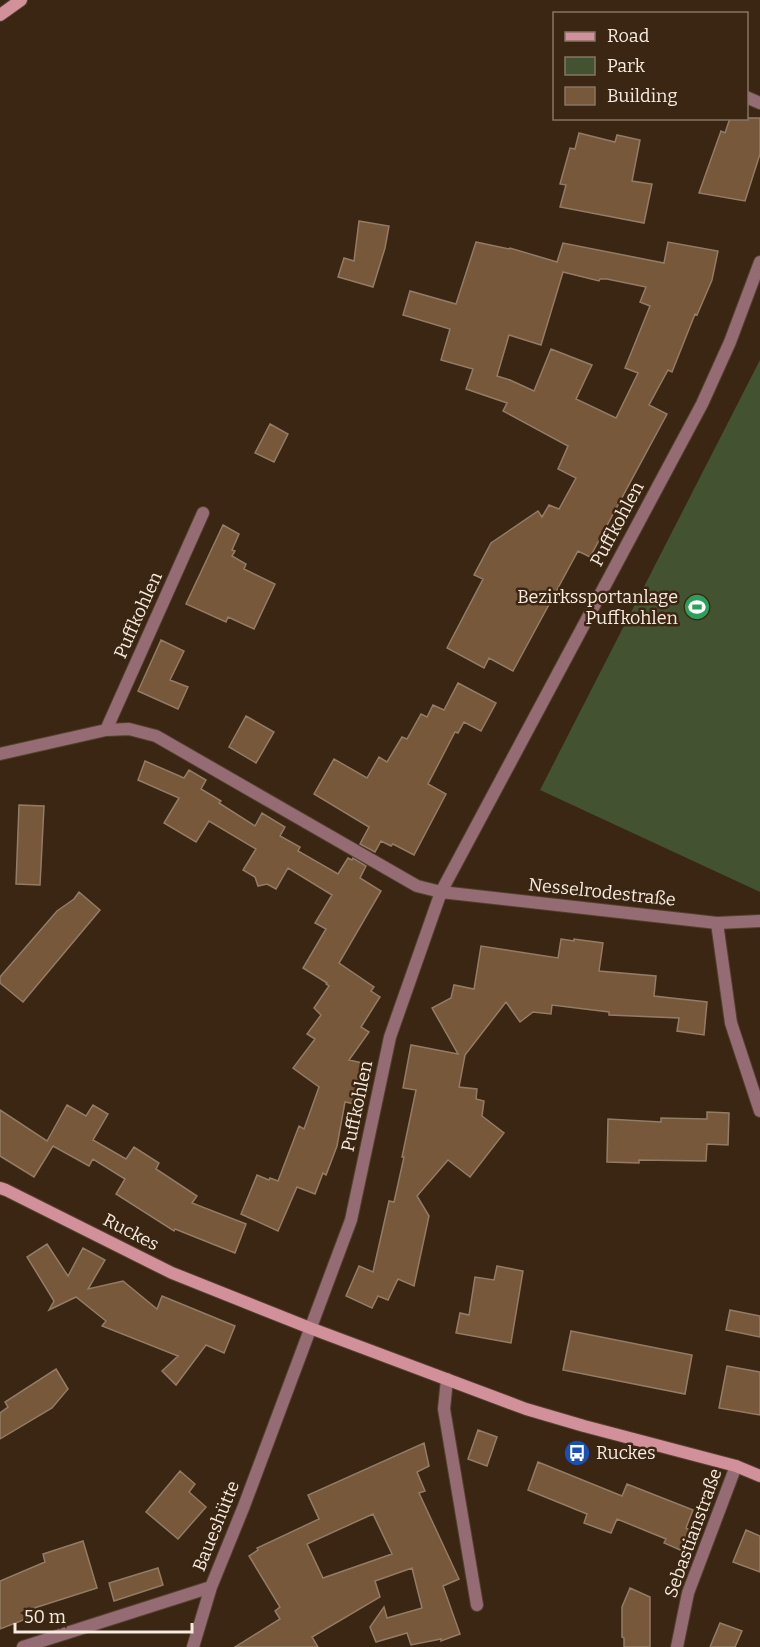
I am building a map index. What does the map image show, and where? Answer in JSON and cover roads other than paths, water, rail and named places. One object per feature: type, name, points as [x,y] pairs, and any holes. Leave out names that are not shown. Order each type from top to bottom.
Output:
[{"type":"main road","points":[[0,15],[21,0]]},
{"type":"main road","name":"Ruckes","points":[[0,1188],[172,1273],[310,1328],[526,1408],[692,1456],[736,1466],[760,1476]]},
{"type":"street","name":"Puffkohlen","points":[[310,1328],[351,1220],[390,1037],[441,892],[702,404],[730,342],[760,262]]},
{"type":"street","name":"Puffkohlen","points":[[106,730],[203,513]]},
{"type":"street","points":[[0,754],[106,730],[129,729],[156,736],[417,886],[441,892]]},
{"type":"street","name":"Nesselrodestraße","points":[[441,892],[717,923],[760,921]]},
{"type":"street","points":[[717,923],[732,1023],[760,1112]]},
{"type":"street","name":"Baueshütte","points":[[23,1647],[211,1587],[244,1506],[310,1328]]},
{"type":"street","points":[[447,1379],[444,1409],[477,1605]]},
{"type":"street","name":"Sebastianstraße","points":[[677,1647],[688,1593],[736,1466]]},
{"type":"street","points":[[193,1647],[211,1587]]},
{"type":"place","name":"Bezirkssportanlage Puffkohlen","points":[[697,607]]},
{"type":"place","name":"Ruckes","points":[[577,1453]]}]
